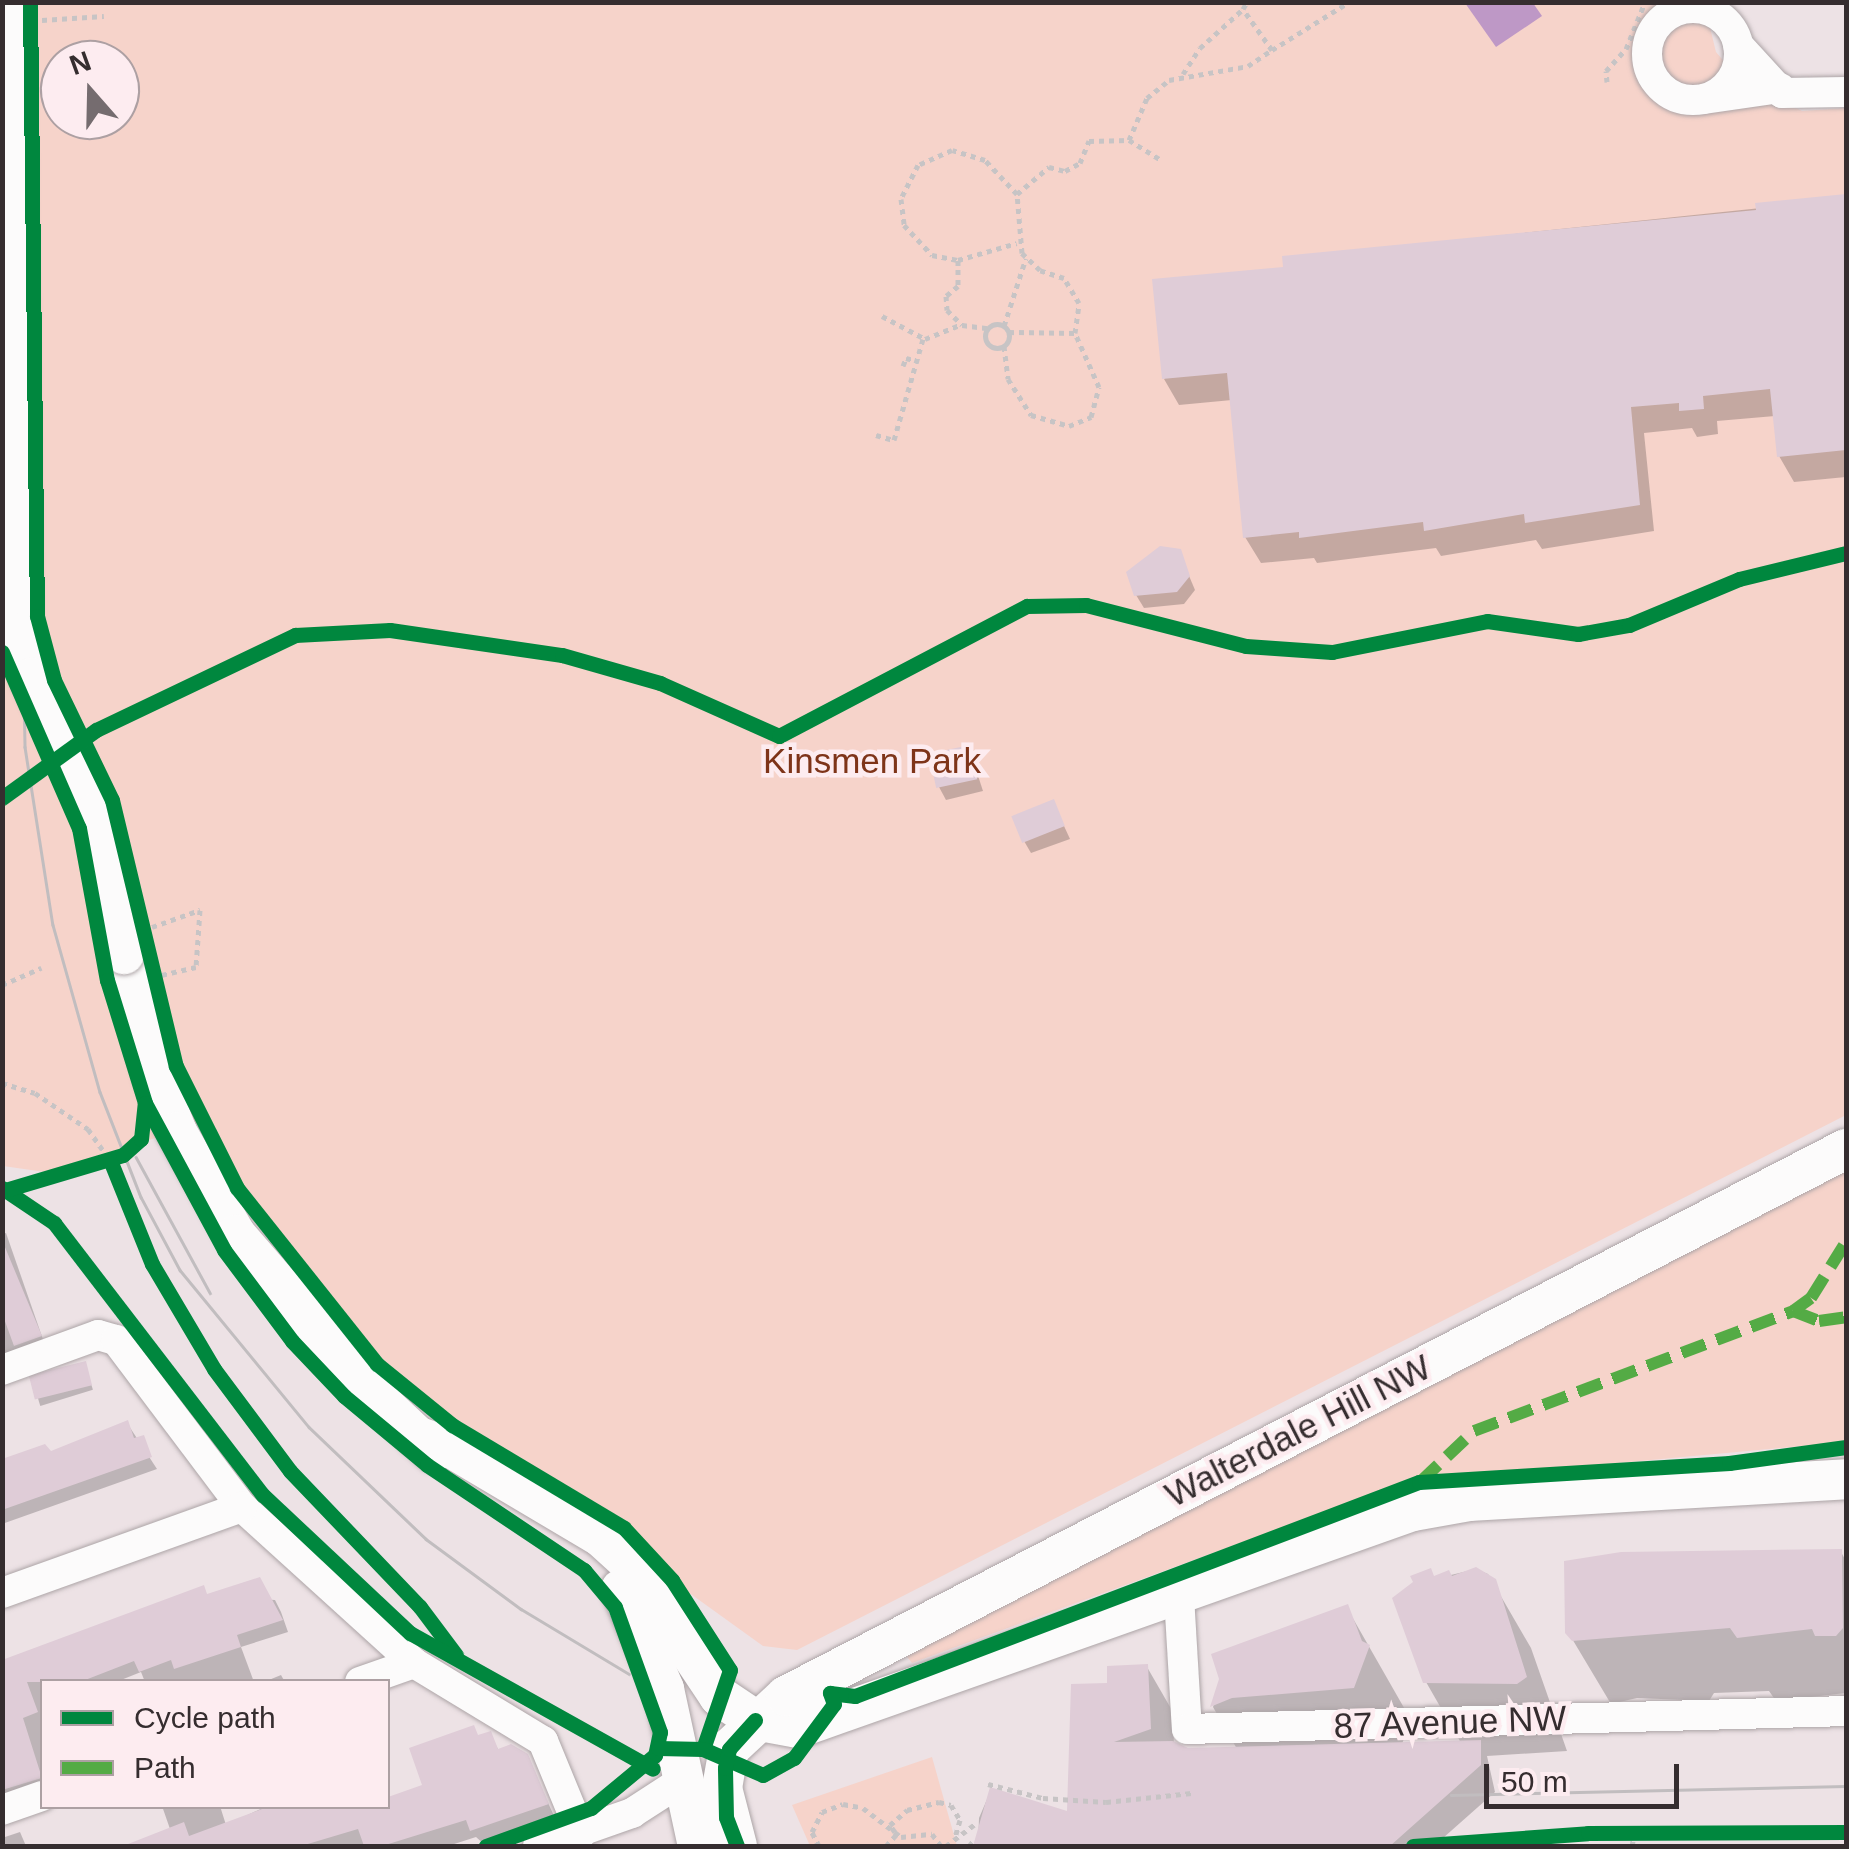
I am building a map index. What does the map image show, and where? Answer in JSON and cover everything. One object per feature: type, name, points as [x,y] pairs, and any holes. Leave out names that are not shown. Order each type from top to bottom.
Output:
[{"type":"main road","points":[[23,12],[21,633],[30,678],[96,813],[142,946],[155,1077],[206,1186],[264,1270],[416,1436],[610,1573],[664,1689],[698,1846]]},
{"type":"main road","name":"Walterdale Hill NW","points":[[755,1720],[844,1665],[1846,1150]]},
{"type":"main road","points":[[416,1436],[453,1450],[602,1537],[631,1564],[719,1696],[755,1720],[820,1725],[1437,1505],[1846,1479]]},
{"type":"main road","points":[[736,1846],[726,1817],[724,1768],[729,1749],[755,1720]]},
{"type":"street","points":[[1780,88],[1738,44],[1718,14],[1689,5],[1661,21],[1648,62],[1674,96],[1703,99],[1780,88],[1801,94],[1846,92]]},
{"type":"street","points":[[1703,99],[1729,83],[1738,44]]},
{"type":"street","points":[[2,1370],[109,1335],[242,1507],[414,1662],[544,1741],[581,1832]]},
{"type":"street","points":[[2,1593],[242,1507]]},
{"type":"street","name":"87 Avenue NW","points":[[1179,1596],[1187,1730],[1846,1711]]},
{"type":"street","points":[[368,1679],[414,1662]]},
{"type":"street","points":[[538,1846],[632,1813],[683,1780]]},
{"type":"street","points":[[2,1810],[40,1797]]},
{"type":"path","points":[[30,2],[31,42]]},
{"type":"path","points":[[1182,74],[1248,66],[1349,2]]},
{"type":"path","points":[[1607,82],[1606,71],[1626,49],[1645,2]]},
{"type":"path","points":[[1129,140],[1146,98],[1182,74],[1200,48],[1245,6],[1272,50]]},
{"type":"path","points":[[23,12],[104,16]]},
{"type":"path","points":[[1017,194],[1049,167],[1065,171],[1080,164],[1088,141],[1129,140],[1162,161]]},
{"type":"path","points":[[1017,243],[958,260],[920,247],[904,226],[901,199],[918,165],[939,152],[964,151],[994,166],[1017,194],[1017,243],[1026,258],[1064,278],[1079,302],[1075,333],[1099,395],[1096,410],[1077,425],[1026,411],[1006,374],[1006,329],[1026,258]]},
{"type":"path","points":[[958,260],[958,286],[945,303],[960,324]]},
{"type":"path","points":[[882,316],[924,339]]},
{"type":"path","points":[[876,435],[894,440],[910,363],[924,339],[960,324],[1075,333]]},
{"type":"path","points":[[988,328],[990,346],[1004,346]]},
{"type":"path","points":[[200,910],[196,966],[142,946],[200,910]]},
{"type":"path","points":[[2,985],[41,968]]},
{"type":"path","points":[[2,1083],[34,1093],[88,1129],[110,1160],[120,1184]]},
{"type":"path","points":[[4,1190],[132,1150]]},
{"type":"path","points":[[4,1190],[22,1202]]},
{"type":"path","points":[[988,1784],[1074,1800],[1192,1793]]},
{"type":"path","points":[[1074,1800],[1074,1808]]},
{"type":"path","points":[[896,1835],[890,1825],[907,1810],[939,1802],[952,1805],[960,1820],[955,1837]]},
{"type":"path","points":[[819,1846],[812,1832],[822,1812],[843,1804],[863,1808],[896,1835],[932,1834],[944,1846],[975,1824]]},
{"type":"path","points":[[886,1846],[896,1835]]},
{"type":"path","points":[[1628,1840],[1653,1836]]},
{"type":"green space","name":"Kinsmen Park","points":[[3,3],[1704,3],[1716,52],[1738,78],[1802,111],[1846,108],[1846,1115],[797,1650],[763,1646],[688,1592],[636,1532],[429,1402],[385,1365],[351,1333],[244,1193],[205,1121],[52,1173],[3,1166]]},
{"type":"green space","points":[[1846,1157],[1846,1442],[1404,1483],[912,1663],[904,1653]]},
{"type":"green space","points":[[932,1757],[957,1846],[810,1846],[792,1805]]},
{"type":"shaded area","points":[[1465,3],[1533,3],[1542,16],[1496,47]]},
{"type":"building","points":[[1846,194],[1846,450],[1777,457],[1770,389],[1703,396],[1704,409],[1679,411],[1679,403],[1631,407],[1640,505],[1525,523],[1524,514],[1424,531],[1423,522],[1299,538],[1299,532],[1243,538],[1227,373],[1162,379],[1152,279],[1283,267],[1282,256],[1756,210],[1755,203]]},
{"type":"building","points":[[1160,546],[1181,549],[1190,576],[1177,592],[1134,596],[1126,572]]},
{"type":"building","points":[[970,745],[977,779],[936,788],[929,754]]},
{"type":"building","points":[[1054,799],[1065,826],[1022,843],[1011,816]]},
{"type":"building","points":[[2,1240],[42,1336],[14,1346],[2,1313]]},
{"type":"building","points":[[86,1361],[92,1385],[35,1400],[29,1375]]},
{"type":"building","points":[[128,1420],[134,1438],[144,1435],[152,1457],[2,1510],[2,1459],[45,1444],[51,1451]]},
{"type":"building","points":[[1842,1549],[1843,1628],[1836,1636],[1815,1636],[1812,1629],[1737,1638],[1730,1628],[1572,1641],[1565,1633],[1564,1561],[1621,1552]]},
{"type":"building","points":[[1476,1567],[1496,1579],[1527,1677],[1517,1684],[1423,1683],[1392,1598],[1413,1582],[1410,1576],[1431,1568],[1434,1576],[1449,1570],[1452,1576]]},
{"type":"building","points":[[260,1577],[283,1620],[237,1635],[241,1647],[174,1669],[171,1660],[139,1672],[134,1661],[88,1679],[27,1682],[38,1712],[23,1718],[40,1779],[2,1790],[2,1660],[204,1585],[207,1594]]},
{"type":"building","points":[[1348,1604],[1362,1641],[1370,1645],[1354,1688],[1232,1698],[1210,1707],[1219,1679],[1211,1654]]},
{"type":"building","points":[[1148,1664],[1151,1729],[1114,1742],[1173,1741],[1188,1748],[1481,1740],[1481,1765],[1390,1846],[973,1846],[990,1787],[1067,1811],[1071,1684],[1107,1683],[1107,1666]]},
{"type":"building","points":[[474,1725],[478,1735],[491,1731],[498,1749],[511,1744],[528,1754],[549,1804],[470,1831],[466,1820],[382,1846],[364,1846],[358,1829],[301,1846],[123,1846],[184,1822],[189,1836],[262,1809],[390,1809],[390,1796],[422,1785],[409,1748]]},
{"type":"tram line","points":[[11,2],[25,747],[53,925],[100,1092],[141,1197],[180,1270],[309,1427],[426,1539],[521,1609],[629,1674]]},
{"type":"tram line","points":[[136,1157],[210,1293]]},
{"type":"tram line","points":[[1451,1795],[1846,1786]]},
{"type":"marked path","points":[[1420,1482],[1474,1431],[1793,1311],[1811,1298],[1846,1242]]},
{"type":"marked path","points":[[1793,1311],[1819,1321],[1846,1317]]},
{"type":"cycle path","points":[[30,2],[37,616],[54,680],[112,800],[176,1066],[237,1188],[377,1364],[452,1425],[624,1528],[672,1580],[730,1670],[703,1749]]},
{"type":"cycle path","points":[[2,798],[96,730],[295,635],[390,630],[562,655],[660,683],[779,736],[1027,606],[1086,605],[1246,646],[1332,652],[1487,621],[1578,634],[1629,625],[1739,579],[1846,553]]},
{"type":"cycle path","points":[[2,652],[79,828],[107,980],[145,1103],[224,1250],[292,1341],[344,1396],[427,1465],[584,1570],[615,1607],[660,1732],[655,1755],[591,1808],[486,1846]]},
{"type":"cycle path","points":[[2,1191],[123,1155],[141,1139],[145,1103]]},
{"type":"cycle path","points":[[110,1160],[152,1264],[214,1369],[290,1471],[420,1607],[456,1655]]},
{"type":"cycle path","points":[[2,1188],[54,1223],[263,1495],[410,1633],[653,1769]]},
{"type":"cycle path","points":[[830,1693],[855,1696],[1419,1482],[1729,1463],[1846,1447]]},
{"type":"cycle path","points":[[658,1748],[703,1749],[763,1775],[794,1758],[834,1704],[830,1693]]},
{"type":"cycle path","points":[[737,1846],[726,1817],[725,1768],[729,1749],[755,1720]]},
{"type":"cycle path","points":[[1413,1846],[1588,1833],[1846,1832]]}]
